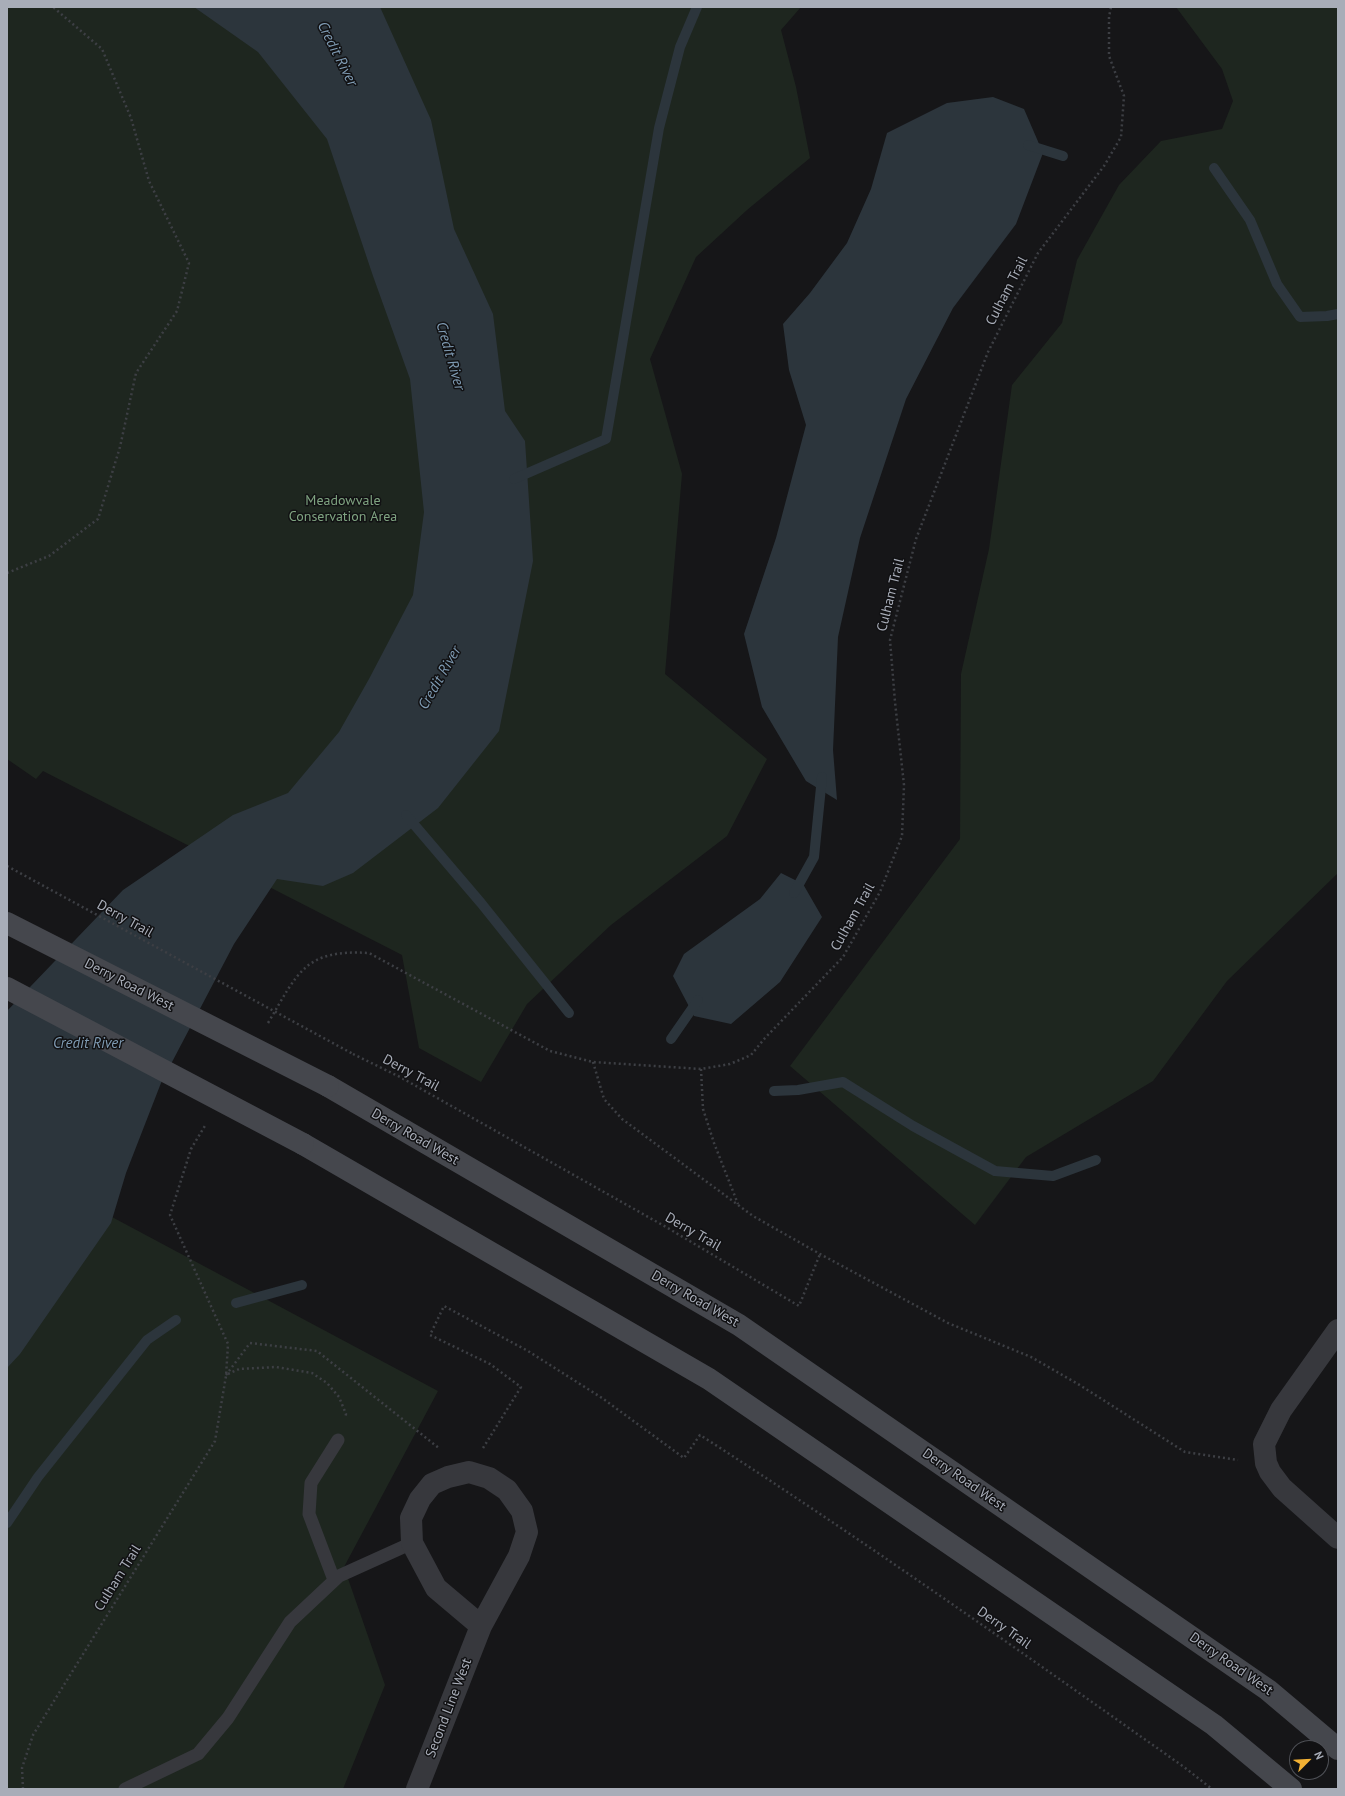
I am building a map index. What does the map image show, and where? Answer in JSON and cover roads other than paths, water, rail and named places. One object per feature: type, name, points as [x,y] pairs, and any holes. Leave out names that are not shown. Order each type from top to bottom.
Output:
[{"type":"main road","name":"Derry Road West","points":[[7,922],[328,1086],[739,1325],[1268,1690],[1338,1748]]},
{"type":"main road","points":[[7,988],[303,1144],[709,1379],[1214,1725],[1291,1789]]},
{"type":"street","points":[[1338,1330],[1280,1410],[1264,1444],[1266,1464],[1282,1488],[1338,1538]]},
{"type":"street","name":"Second Line West","points":[[412,1543],[411,1518],[420,1499],[432,1484],[448,1477],[469,1472],[489,1478],[507,1490],[522,1511],[527,1532],[519,1556],[481,1626],[417,1789]]},
{"type":"street","points":[[412,1543],[436,1588],[481,1626]]},
{"type":"lane","points":[[334,1580],[309,1514],[311,1483],[338,1440]]},
{"type":"lane","points":[[125,1789],[198,1754],[228,1718],[290,1622],[334,1580],[339,1576],[412,1543]]},
{"type":"water","name":"Credit River","points":[[194,7],[380,7],[431,120],[454,229],[493,314],[505,411],[525,441],[533,561],[499,731],[438,808],[353,873],[323,886],[277,879],[234,944],[161,1083],[126,1173],[111,1223],[20,1354],[7,1368],[7,1011],[123,890],[233,815],[288,793],[339,732],[369,679],[413,595],[424,512],[410,379],[373,276],[327,139],[258,52]]},
{"type":"water","points":[[993,97],[1024,109],[1043,153],[1016,224],[953,308],[906,399],[860,538],[838,637],[833,750],[837,800],[806,781],[762,707],[744,634],[776,538],[806,425],[789,370],[783,324],[810,293],[847,243],[871,189],[887,133],[947,103]]},
{"type":"water","points":[[781,873],[803,884],[822,917],[780,982],[731,1024],[694,1016],[673,976],[684,954],[760,899]]},
{"type":"waterway","points":[[514,479],[606,439],[659,128],[680,47],[697,7]]},
{"type":"waterway","points":[[1028,145],[1063,156]]},
{"type":"waterway","points":[[1214,168],[1250,220],[1277,284],[1300,317],[1338,314]]},
{"type":"waterway","points":[[794,893],[814,857],[822,777]]},
{"type":"waterway","points":[[406,815],[481,903],[569,1013]]},
{"type":"waterway","points":[[671,1039],[698,1000]]},
{"type":"waterway","points":[[774,1091],[798,1090],[843,1082],[913,1126],[995,1171],[1053,1176],[1096,1160]]},
{"type":"waterway","points":[[236,1303],[302,1285]]},
{"type":"waterway","points":[[7,1523],[38,1477],[147,1340],[176,1320]]},
{"type":"park label","name":"Meadowvale Conservation Area","points":[[343,510]]}]
